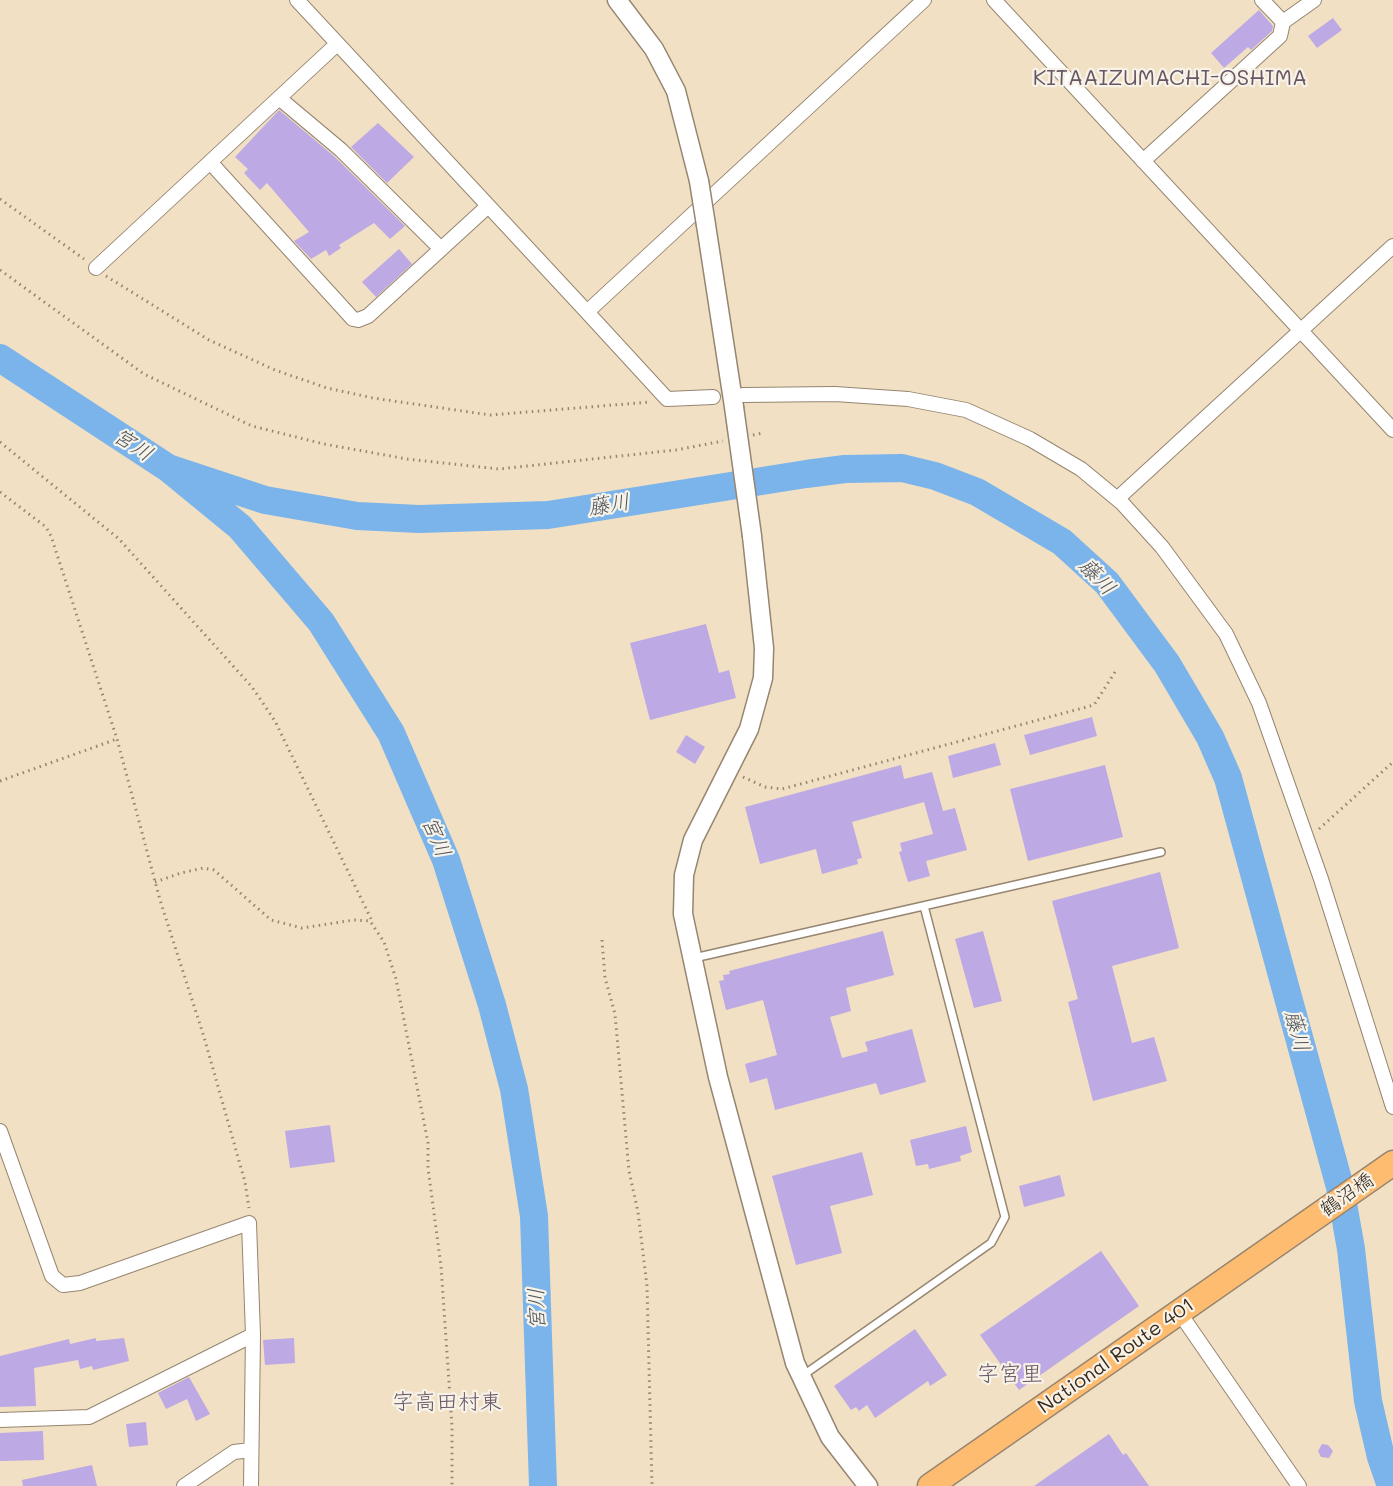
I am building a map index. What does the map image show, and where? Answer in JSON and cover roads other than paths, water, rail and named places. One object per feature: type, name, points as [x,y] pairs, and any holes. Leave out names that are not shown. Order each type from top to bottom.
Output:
[{"type":"highway","name":"鶴沼橋","points":[[1301,1228],[1393,1163]]},
{"type":"highway","name":"National Route 401","points":[[930,1486],[1301,1228]]},
{"type":"street","points":[[297,0],[667,399],[713,397]]},
{"type":"street","points":[[617,0],[654,50],[676,91],[699,181],[739,401],[763,638],[763,678],[749,729],[693,840],[684,875],[683,914],[718,1077],[800,1377],[830,1437],[868,1486]]},
{"type":"street","points":[[587,312],[924,0]]},
{"type":"street","points":[[994,0],[1393,430]]},
{"type":"street","points":[[1262,0],[1283,22]]},
{"type":"street","points":[[1143,161],[1280,36],[1283,22],[1314,0]]},
{"type":"street","points":[[96,268],[338,44]]},
{"type":"street","points":[[279,98],[341,150],[441,249]]},
{"type":"street","points":[[210,162],[353,319],[358,321],[368,316],[488,206]]},
{"type":"street","points":[[1117,499],[1302,332],[1393,246]]},
{"type":"street","points":[[739,401],[856,395],[908,399],[966,410],[1030,438],[1081,469],[1117,499],[1162,547],[1226,634],[1259,703],[1307,840],[1393,1107]]},
{"type":"street","points":[[0,1131],[52,1276],[63,1285],[80,1283],[249,1223],[253,1335],[251,1486]]},
{"type":"street","points":[[1179,1312],[1299,1486]]},
{"type":"street","points":[[0,1420],[89,1417],[253,1335]]},
{"type":"street","points":[[184,1486],[234,1452],[251,1450]]},
{"type":"lane","points":[[692,958],[1161,852]]},
{"type":"lane","points":[[800,1377],[991,1243],[1005,1217],[924,906]]},
{"type":"waterway","name":"宮川","points":[[0,358],[168,468],[240,527],[321,622],[391,733],[446,860],[492,1005],[514,1089],[534,1216],[543,1486]]},
{"type":"waterway","name":"藤川","points":[[168,468],[265,500],[357,516],[419,519],[548,515],[806,474],[845,469],[902,468],[935,476],[977,492],[1062,542],[1107,583],[1167,664],[1210,737],[1228,778],[1340,1187],[1351,1249],[1368,1401],[1381,1457],[1391,1486]]},
{"type":"district","name":"KITAAIZUMACHI-OSHIMA","points":[[1170,78]]},
{"type":"district","name":"字宮里","points":[[1010,1374]]},
{"type":"district","name":"字高田村東","points":[[447,1402]]}]
